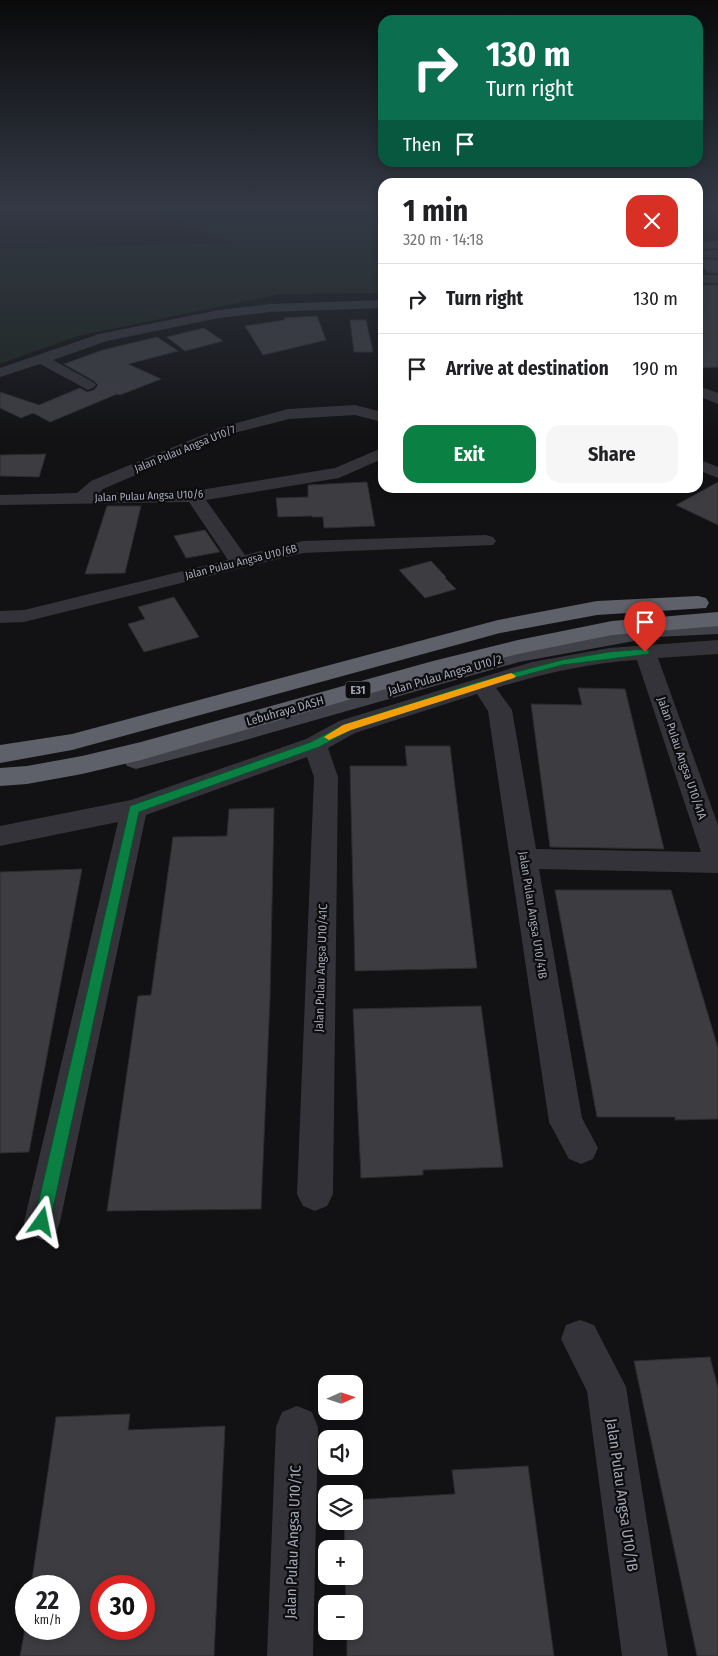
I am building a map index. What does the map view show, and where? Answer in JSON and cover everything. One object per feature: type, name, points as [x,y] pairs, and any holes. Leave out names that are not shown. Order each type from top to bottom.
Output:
[{"type":"highway","name":"Lebuhraya DASH","points":[[0,754],[72,742],[498,628],[597,608],[718,602]]},
{"type":"highway","name":"Lebuhraya DASH","points":[[0,777],[27,775],[72,767],[141,751],[440,666],[518,647],[612,628],[718,620]]},
{"type":"street","points":[[0,373],[104,337],[219,314],[270,308],[378,304]]},
{"type":"street","points":[[41,359],[88,385]]},
{"type":"street","points":[[703,393],[718,399]]},
{"type":"street","name":"Jalan Pulau Angsa U10/7","points":[[82,498],[97,485],[228,430],[288,414],[355,410],[378,416]]},
{"type":"street","name":"Jalan Pulau Angsa U10/6","points":[[0,500],[194,496],[339,473],[378,455]]},
{"type":"street","points":[[703,466],[718,473]]},
{"type":"street","points":[[194,496],[240,562]]},
{"type":"street","name":"Jalan Pulau Angsa U10/6B","points":[[0,617],[24,616],[303,547],[486,541]]},
{"type":"street","points":[[0,760],[76,746],[488,635],[599,613],[673,608],[718,608]]},
{"type":"street","name":"Jalan Pulau Angsa U10/2","points":[[0,785],[86,773],[226,737],[516,655],[656,630],[718,627]]},
{"type":"street","points":[[0,836],[134,809],[315,744],[347,727],[481,684],[562,662],[609,655],[718,647]]},
{"type":"street","name":"Jalan Pulau Angsa U10/41A","points":[[645,652],[718,863]]},
{"type":"street","name":"Jalan Pulau Angsa U10/41B","points":[[481,684],[500,710],[566,1122],[582,1148]]},
{"type":"street","name":"Jalan Pulau Angsa U10/41C","points":[[315,744],[326,777],[315,1194]]},
{"type":"street","points":[[42,1222],[134,809]]},
{"type":"street","points":[[524,859],[718,863]]},
{"type":"street","name":"Jalan Pulau Angsa U10/1B","points":[[580,1339],[606,1388],[645,1656]]},
{"type":"street","name":"Jalan Pulau Angsa U10/1C","points":[[290,1656],[297,1427]]},
{"type":"shaded area","points":[[0,284],[378,284],[378,293],[281,294],[78,336],[0,364]]},
{"type":"building","points":[[703,285],[718,285],[718,367],[703,368]]},
{"type":"building","points":[[317,316],[326,340],[263,355],[245,326],[285,320],[284,318]]},
{"type":"building","points":[[350,320],[366,320],[373,352],[354,352]]},
{"type":"building","points":[[204,328],[223,341],[185,351],[167,337]]},
{"type":"building","points":[[157,337],[178,351],[128,364],[161,379],[120,395],[117,394],[50,422],[33,413],[21,418],[0,408],[0,392],[39,405],[80,388],[87,392],[94,390],[98,385],[94,381],[64,364],[103,350]]},
{"type":"building","points":[[46,454],[39,477],[0,476],[0,455]]},
{"type":"building","points":[[367,482],[375,526],[324,528],[323,517],[278,517],[276,498],[308,497],[308,485]]},
{"type":"building","points":[[718,482],[718,525],[676,505],[698,493],[703,493],[703,490]]},
{"type":"building","points":[[107,506],[141,506],[125,573],[85,574]]},
{"type":"building","points":[[205,530],[220,552],[186,558],[174,536]]},
{"type":"building","points":[[431,561],[456,589],[425,598],[399,570]]},
{"type":"building","points":[[174,597],[199,637],[144,652],[128,624],[145,619],[138,607]]},
{"type":"building","points":[[578,688],[625,689],[664,849],[550,847],[531,704],[582,705]]},
{"type":"building","points":[[405,746],[450,746],[477,968],[355,971],[350,766],[407,766]]},
{"type":"building","points":[[274,808],[270,998],[261,1209],[107,1211],[138,996],[151,995],[173,837],[227,836],[229,809]]},
{"type":"building","points":[[82,869],[29,1152],[0,1153],[0,872]]},
{"type":"building","points":[[555,890],[671,890],[718,1048],[718,1119],[675,1120],[675,1117],[597,1117]]},
{"type":"building","points":[[481,1006],[503,1167],[423,1170],[423,1175],[361,1178],[353,1009]]},
{"type":"building","points":[[710,1357],[718,1388],[718,1656],[697,1656],[634,1361]]},
{"type":"building","points":[[130,1414],[128,1430],[225,1426],[214,1656],[20,1656],[23,1640],[80,1640],[80,1575],[33,1575],[56,1417]]},
{"type":"building","points":[[528,1466],[554,1656],[347,1656],[347,1640],[363,1640],[363,1595],[346,1595],[345,1585],[363,1585],[363,1540],[345,1540],[344,1530],[363,1530],[363,1499],[455,1494],[452,1470]]},
{"type":"slow traffic","points":[[329,737],[347,727],[511,676]]},
{"type":"route","points":[[42,1222],[134,809],[315,744],[347,727],[481,684],[562,662],[645,652]]}]
